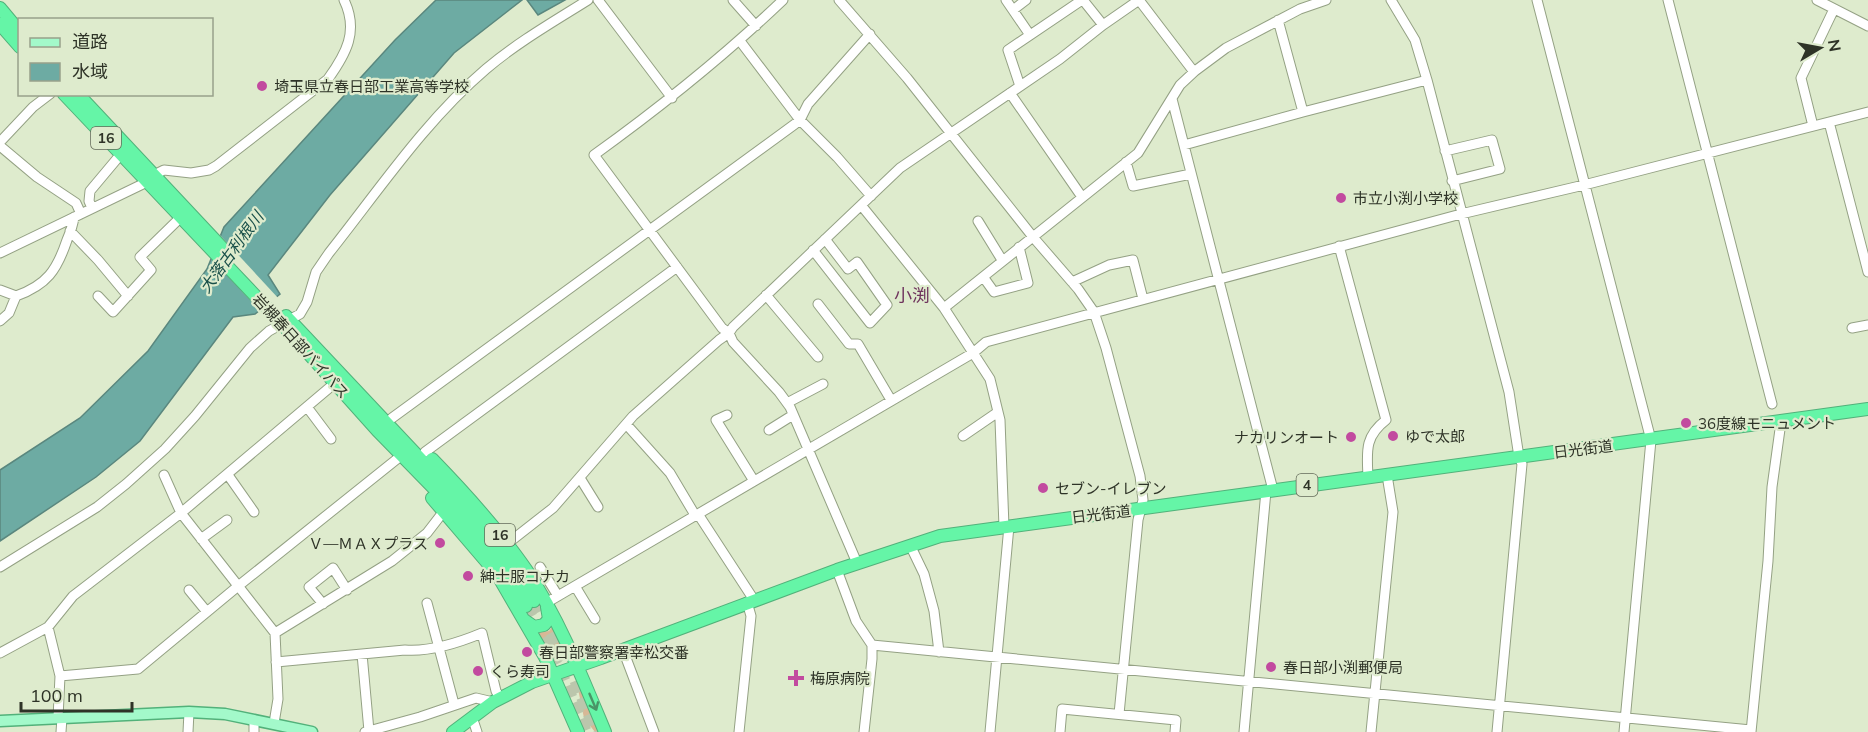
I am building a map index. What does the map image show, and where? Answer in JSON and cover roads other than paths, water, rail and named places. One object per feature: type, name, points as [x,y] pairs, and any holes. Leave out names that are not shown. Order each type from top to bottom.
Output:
[{"type":"highway","points":[[0,8],[18,30]]},
{"type":"highway","points":[[0,24],[18,45]]},
{"type":"highway","name":"岩槻春日部バイパス","points":[[66,96],[121,154],[150,178],[339,380],[485,531],[533,607]]},
{"type":"highway","name":"岩槻春日部バイパス","points":[[80,96],[181,217],[209,241]]},
{"type":"highway","name":"岩槻春日部バイパス","points":[[339,380],[377,430],[454,509],[533,607]]},
{"type":"highway","name":"16","points":[[339,380],[392,418],[465,494],[507,544],[533,607],[554,675],[578,732]]},
{"type":"highway","name":"日光街道","points":[[497,700],[532,682],[856,563],[940,536],[1868,409]]},
{"type":"highway","name":"16","points":[[377,430],[397,459],[496,574],[533,607],[577,666],[605,732]]},
{"type":"highway","name":"4","points":[[453,732],[497,700]]},
{"type":"main road","points":[[0,721],[189,712],[225,714],[312,732]]},
{"type":"street","points":[[0,253],[164,170],[201,172],[216,166],[327,79],[342,60],[351,33],[349,10],[344,0]]},
{"type":"street","points":[[0,567],[79,519],[126,484],[165,449],[250,348],[269,331],[300,314],[307,302],[316,272],[329,253],[452,102],[486,70],[526,38],[588,0]]},
{"type":"street","points":[[598,0],[672,98]]},
{"type":"street","points":[[734,0],[756,26]]},
{"type":"street","points":[[783,0],[740,41],[672,98],[594,155],[722,328],[729,333],[733,342],[787,403],[856,563]]},
{"type":"street","points":[[839,0],[870,34],[1094,312],[1106,348],[1140,476],[1143,500],[1138,520],[1119,714]]},
{"type":"street","points":[[1006,0],[1030,35]]},
{"type":"street","points":[[1013,10],[1026,0]]},
{"type":"street","points":[[507,544],[553,508],[626,424],[719,339],[729,333],[732,327],[900,168],[1060,60],[1103,25],[1139,0],[1194,72]]},
{"type":"street","points":[[944,308],[1138,153],[1180,85],[1194,72],[1226,48],[1278,20],[1301,4],[1326,0]]},
{"type":"street","points":[[1391,0],[1415,40],[1427,80],[1509,392],[1522,464],[1497,732]]},
{"type":"street","points":[[1537,0],[1651,440],[1624,732]]},
{"type":"street","points":[[1668,0],[1772,404]]},
{"type":"street","points":[[1817,0],[1868,26]]},
{"type":"street","points":[[1020,86],[1008,50],[1078,1],[1103,25]]},
{"type":"street","points":[[1813,126],[1801,78],[1834,9]]},
{"type":"street","points":[[1278,20],[1303,112]]},
{"type":"street","points":[[392,418],[800,120],[808,104],[870,34]]},
{"type":"street","points":[[740,41],[800,120],[871,196]]},
{"type":"street","points":[[1184,146],[1427,80]]},
{"type":"street","points":[[1010,93],[1082,197]]},
{"type":"street","points":[[0,321],[9,313],[16,297],[32,290],[49,278],[60,259],[78,215],[76,204],[37,177],[0,144],[33,107],[47,96]]},
{"type":"street","points":[[1172,99],[1270,490],[1244,732]]},
{"type":"street","points":[[533,607],[558,596],[973,353],[986,342],[1461,214],[1868,112]]},
{"type":"street","points":[[1829,122],[1868,272]]},
{"type":"street","points":[[1445,151],[1492,140],[1500,169],[1452,181]]},
{"type":"street","points":[[92,208],[89,201],[90,191],[121,154]]},
{"type":"street","points":[[1126,162],[1133,186],[1191,174]]},
{"type":"street","points":[[861,205],[944,308],[990,379],[1000,420],[1006,526],[998,657],[990,732]]},
{"type":"street","points":[[98,296],[113,312],[151,270],[140,257],[181,217]]},
{"type":"street","points":[[978,221],[1002,260]]},
{"type":"street","points":[[70,231],[128,296]]},
{"type":"street","points":[[813,250],[870,323],[887,306],[857,262],[848,269],[825,239]]},
{"type":"street","points":[[1339,246],[1386,420],[1377,426],[1367,445],[1368,477]]},
{"type":"street","points":[[984,278],[994,292],[1028,284],[1019,247]]},
{"type":"street","points":[[1072,282],[1109,265],[1133,260],[1143,299]]},
{"type":"street","points":[[425,452],[677,267]]},
{"type":"street","points":[[0,290],[16,297]]},
{"type":"street","points":[[766,295],[818,357]]},
{"type":"street","points":[[818,304],[849,344],[858,344],[891,400]]},
{"type":"street","points":[[1852,328],[1868,325]]},
{"type":"street","points":[[0,653],[48,627],[73,596],[228,475],[339,380]]},
{"type":"street","points":[[787,403],[823,384]]},
{"type":"street","points":[[307,407],[331,439]]},
{"type":"street","points":[[963,435],[998,412]]},
{"type":"street","points":[[727,415],[716,420],[754,481]]},
{"type":"street","points":[[769,430],[793,415]]},
{"type":"street","points":[[872,645],[1751,731],[1768,561],[1772,487],[1781,422]]},
{"type":"street","points":[[626,424],[670,472],[751,601],[739,732]]},
{"type":"street","points":[[60,676],[138,669],[397,459]]},
{"type":"street","points":[[164,475],[181,513],[275,633],[278,699],[274,723]]},
{"type":"street","points":[[228,475],[254,512]]},
{"type":"street","points":[[1371,732],[1393,512],[1386,475]]},
{"type":"street","points":[[580,478],[598,507]]},
{"type":"street","points":[[275,633],[392,561],[427,533],[444,511]]},
{"type":"street","points":[[201,539],[227,520]]},
{"type":"street","points":[[910,545],[924,574],[934,611],[939,652]]},
{"type":"street","points":[[540,567],[558,596]]},
{"type":"street","points":[[322,604],[309,586],[333,568],[347,590]]},
{"type":"street","points":[[837,570],[856,621],[872,645],[864,732]]},
{"type":"street","points":[[575,586],[595,619]]},
{"type":"street","points":[[189,590],[207,612]]},
{"type":"street","points":[[427,603],[454,704]]},
{"type":"street","points":[[48,627],[60,676],[61,732]]},
{"type":"street","points":[[276,662],[405,650],[422,651],[482,633],[497,700]]},
{"type":"street","points":[[623,650],[654,732]]},
{"type":"street","points":[[362,654],[367,732]]},
{"type":"street","name":"日光街道","points":[[367,732],[476,698],[497,700]]},
{"type":"street","points":[[1060,732],[1062,710],[1176,720],[1175,732]]},
{"type":"street","points":[[188,732],[189,712]]},
{"type":"street","points":[[472,717],[477,732]]},
{"type":"street","points":[[254,720],[254,732]]},
{"type":"water","name":"大落古利根川","points":[[436,0],[522,0],[454,53],[330,195],[268,275],[280,294],[255,314],[233,317],[140,441],[96,477],[0,541],[0,470],[80,418],[148,351],[207,269],[224,227],[395,40]]},
{"type":"water","points":[[527,0],[565,0],[538,15]]},
{"type":"tunnel","points":[[534,601],[570,667],[596,732]]},
{"type":"tunnel","points":[[526,606],[562,675],[586,732]]},
{"type":"place","name":"埼玉県立春日部工業高等学校","points":[[262,86]]},
{"type":"place","name":"市立小渕小学校","points":[[1341,198]]},
{"type":"place","name":"36度線モニュメント","points":[[1686,423]]},
{"type":"place","name":"ゆで太郎","points":[[1393,436]]},
{"type":"place","name":"ナカリンオート","points":[[1351,437]]},
{"type":"place","name":"セブン-イレブン","points":[[1043,488]]},
{"type":"place","name":"Ｖ―ＭＡＸプラス","points":[[440,543]]},
{"type":"place","name":"紳士服コナカ","points":[[468,576]]},
{"type":"place","name":"春日部警察署幸松交番","points":[[527,652]]},
{"type":"place","name":"春日部小渕郵便局","points":[[1271,667]]},
{"type":"place","name":"くら寿司","points":[[478,671]]},
{"type":"place","name":"梅原病院","points":[[796,678]]},
{"type":"district","name":"小渕","points":[[912,295]]}]
